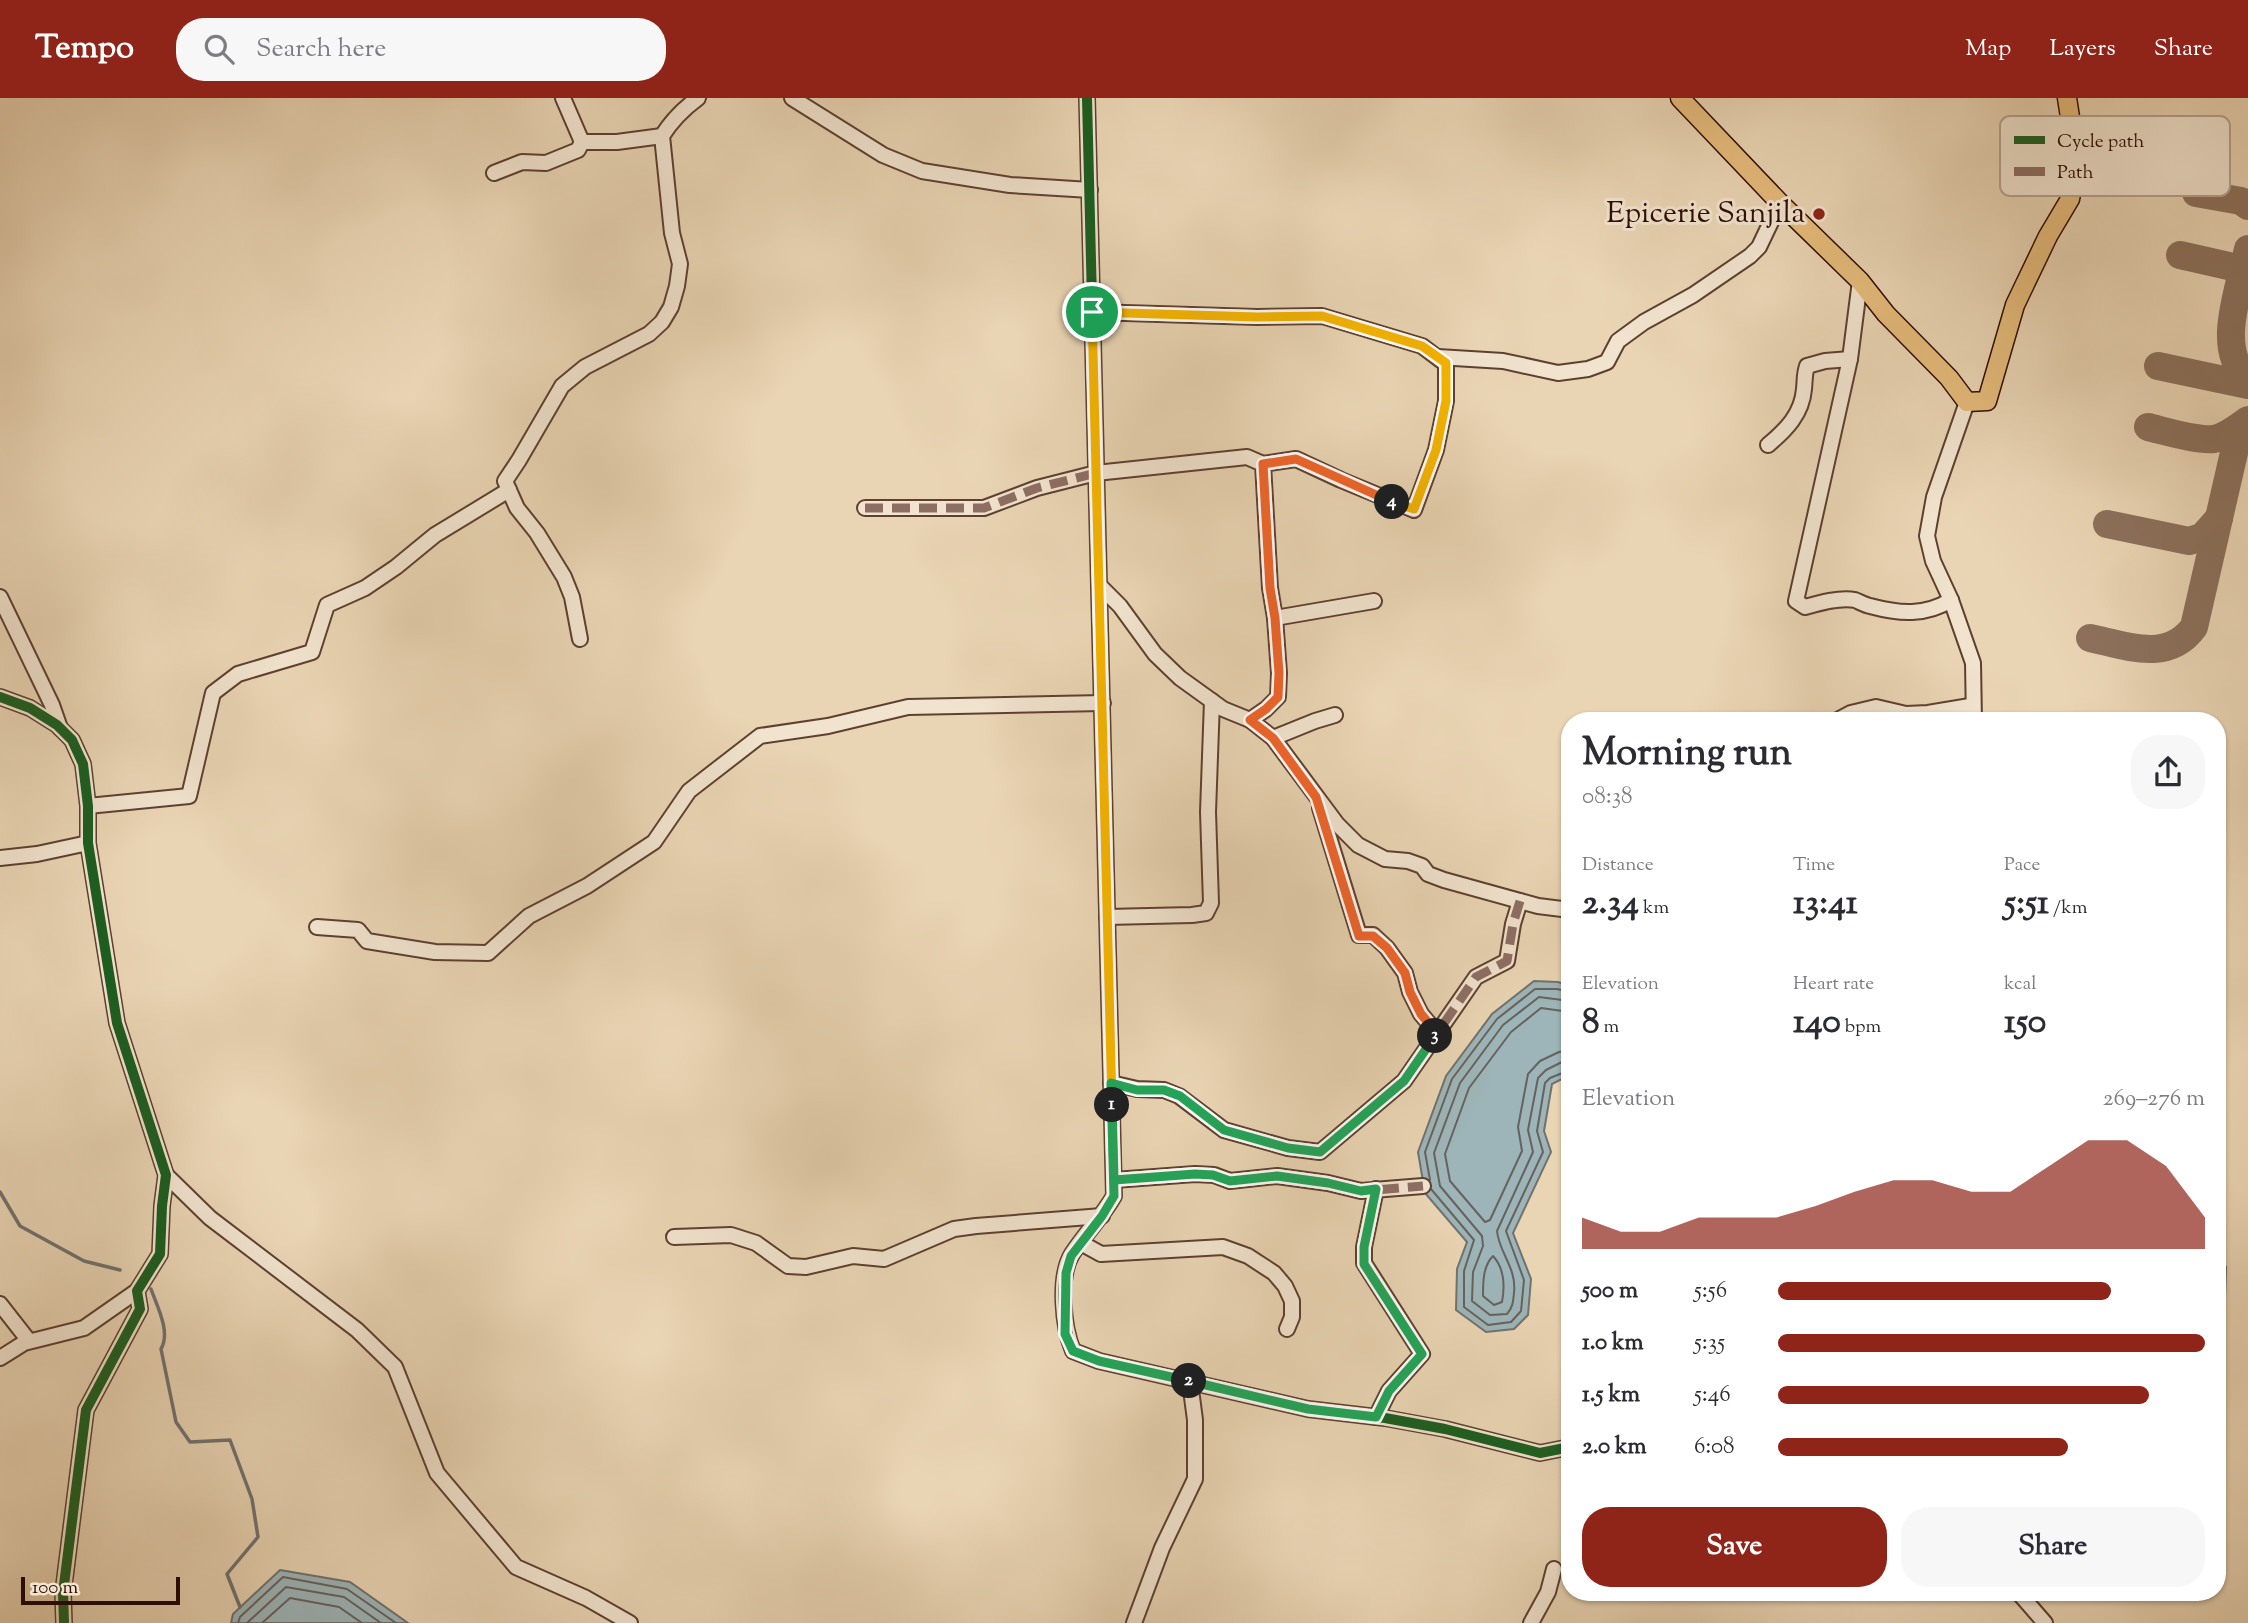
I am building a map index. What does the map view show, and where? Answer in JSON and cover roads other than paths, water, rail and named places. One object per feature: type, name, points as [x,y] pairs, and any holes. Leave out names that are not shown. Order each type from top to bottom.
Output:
[{"type":"main road","points":[[1680,98],[1780,203],[1860,281],[1886,314],[1949,378],[1967,401],[1987,401],[2015,304],[2071,196]]},
{"type":"main road","points":[[2067,98],[2070,116]]},
{"type":"street","points":[[494,173],[523,162],[546,163],[578,150],[582,142],[563,98]]},
{"type":"street","points":[[580,639],[572,597],[564,577],[537,533],[517,508],[505,481],[562,386],[585,368],[649,334],[662,322],[671,307],[680,264],[672,233],[662,136],[676,117],[698,98]]},
{"type":"street","points":[[792,98],[883,155],[922,171],[1010,185],[1090,190]]},
{"type":"street","points":[[1087,98],[1114,1196],[1071,1256],[1066,1273],[1065,1334],[1073,1351],[1099,1361],[1308,1409],[1445,1429],[1540,1453],[1561,1449]]},
{"type":"street","points":[[582,142],[607,143],[662,136]]},
{"type":"street","points":[[1438,357],[1503,361],[1558,373],[1588,369],[1607,362],[1618,341],[1750,256],[1759,247],[1780,203]]},
{"type":"street","points":[[1860,281],[1850,359],[1797,601],[1805,607],[1823,602],[1853,600],[1897,612],[1925,612],[1951,600]]},
{"type":"street","points":[[865,508],[984,508],[1037,488],[1096,473],[1247,457],[1263,464],[1296,459],[1359,488],[1414,509],[1434,456],[1446,401],[1446,363],[1422,346],[1322,316],[1257,317],[1092,312]]},
{"type":"street","points":[[1768,445],[1787,429],[1800,408],[1807,366],[1850,359]]},
{"type":"street","points":[[1967,401],[1934,497],[1927,536],[1933,561],[1951,600],[1973,663],[1974,712]]},
{"type":"street","points":[[1250,720],[1278,697],[1279,673],[1270,588],[1263,464]]},
{"type":"street","points":[[88,806],[190,796],[213,693],[238,674],[312,652],[327,605],[365,588],[435,535],[509,490]]},
{"type":"street","points":[[1098,585],[1120,606],[1155,654],[1180,678],[1223,709],[1250,720],[1273,738],[1337,824],[1358,845],[1385,859],[1408,861],[1422,866],[1428,874],[1444,880],[1538,906],[1561,909]]},
{"type":"street","points":[[0,597],[52,705],[60,728]]},
{"type":"street","points":[[1275,618],[1374,601]]},
{"type":"street","points":[[0,697],[30,708],[60,728],[72,740],[83,764],[88,806],[88,843],[117,1023],[166,1175],[160,1254],[137,1291],[84,1328],[29,1341],[0,1358]]},
{"type":"street","points":[[1107,917],[1192,915],[1206,913],[1211,903],[1208,812],[1212,701]]},
{"type":"street","points":[[317,927],[358,930],[367,941],[435,952],[488,953],[529,916],[587,886],[654,842],[689,791],[760,736],[828,726],[908,707],[1103,703]]},
{"type":"street","points":[[1925,712],[1970,706],[1973,703]]},
{"type":"street","points":[[1855,712],[1876,707],[1897,712]]},
{"type":"street","points":[[1273,738],[1335,715]]},
{"type":"street","points":[[1316,797],[1359,936],[1373,936],[1387,948],[1405,973],[1410,992],[1421,1014],[1437,1033]]},
{"type":"street","points":[[0,858],[37,854],[88,843]]},
{"type":"street","points":[[1111,1083],[1137,1090],[1164,1090],[1180,1096],[1224,1130],[1288,1148],[1320,1152],[1404,1081],[1476,977],[1507,961],[1513,923],[1520,901]]},
{"type":"street","points":[[1114,1180],[1195,1174],[1213,1175],[1230,1181],[1277,1176],[1361,1191],[1423,1186]]},
{"type":"street","points":[[166,1175],[210,1218],[357,1330],[395,1367],[437,1473],[516,1567],[586,1598],[630,1623]]},
{"type":"street","points":[[1376,1189],[1364,1247],[1364,1264],[1422,1354],[1389,1391],[1376,1417]]},
{"type":"street","points":[[674,1237],[731,1235],[756,1242],[788,1266],[806,1267],[853,1256],[884,1259],[929,1238],[965,1228],[1102,1216]]},
{"type":"street","points":[[1082,1243],[1101,1254],[1223,1247],[1248,1256],[1274,1273],[1285,1286],[1292,1301],[1292,1317],[1287,1329]]},
{"type":"street","points":[[64,1623],[63,1593],[86,1410],[140,1309],[137,1291]]},
{"type":"street","points":[[0,1304],[29,1341]]},
{"type":"street","points":[[1134,1623],[1162,1548],[1195,1479],[1195,1420],[1190,1381]]},
{"type":"street","points":[[1531,1623],[1548,1592],[1554,1569]]},
{"type":"street","points":[[2026,1601],[2045,1623]]},
{"type":"water","points":[[1534,981],[1561,983],[1561,1080],[1552,1084],[1544,1131],[1551,1152],[1513,1233],[1531,1279],[1528,1315],[1514,1329],[1486,1332],[1456,1310],[1457,1269],[1467,1242],[1425,1193],[1418,1152],[1446,1076],[1492,1014]]},
{"type":"water","points":[[280,1570],[350,1582],[408,1623],[231,1623],[233,1614]]},
{"type":"waterway","points":[[0,1192],[20,1226],[84,1261],[120,1270]]},
{"type":"waterway","points":[[151,1289],[164,1327],[161,1349],[176,1422],[190,1442],[230,1440],[252,1499],[258,1537],[227,1574],[240,1607]]},
{"type":"place","name":"Epicerie Sanjila","points":[[1819,214]]}]
